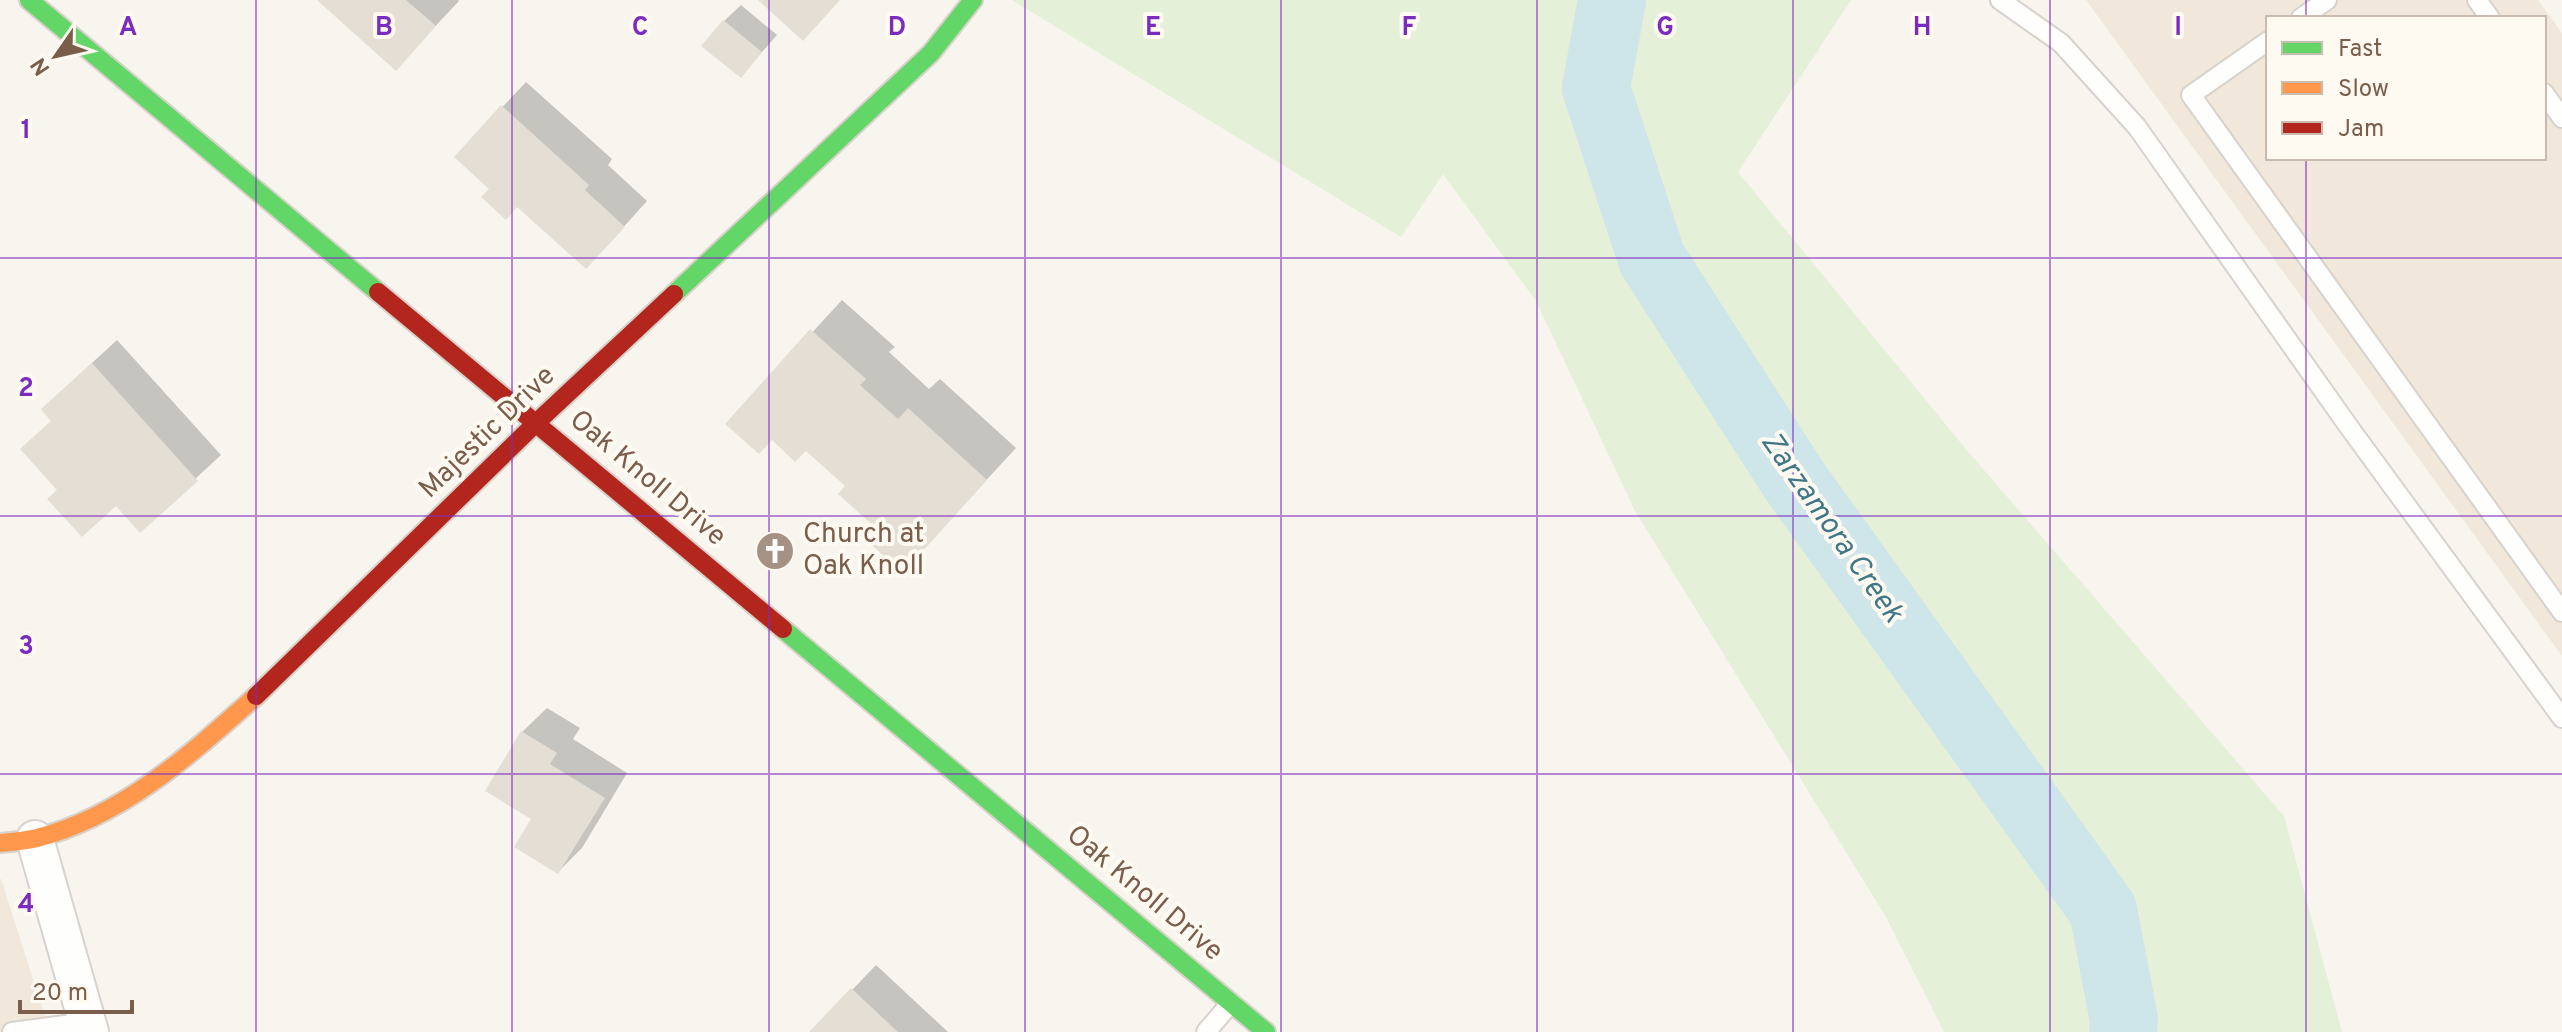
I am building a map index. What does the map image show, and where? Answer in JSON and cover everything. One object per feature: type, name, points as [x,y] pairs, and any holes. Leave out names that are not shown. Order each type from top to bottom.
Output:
[{"type":"street","name":"Oak Knoll Drive","points":[[29,0],[1266,1032]]},
{"type":"street","name":"Majestic Drive","points":[[0,843],[35,839],[83,822],[155,782],[208,738],[270,683],[536,423],[931,53],[973,0]]},
{"type":"street","points":[[35,839],[89,1027]]},
{"type":"lane","points":[[2000,0],[2061,43],[2137,127],[2340,414],[2562,718]]},
{"type":"lane","points":[[2304,16],[2327,0]]},
{"type":"lane","points":[[2266,42],[2191,95],[2562,612]]},
{"type":"lane","points":[[2546,96],[2562,118]]},
{"type":"lane","points":[[1206,1032],[1231,1003]]},
{"type":"lane","points":[[12,1032],[89,1027]]},
{"type":"shaded area","points":[[2086,0],[2538,0],[2562,33],[2562,656]]},
{"type":"shaded area","points":[[1,879],[50,1032],[0,1032]]},
{"type":"green space","points":[[1012,0],[1851,0],[1738,172],[1970,454],[2284,816],[2342,1032],[1944,1032],[1886,917],[1635,511],[1536,301],[1443,174],[1401,237]]},
{"type":"building","points":[[317,0],[406,0],[436,26],[396,71]]},
{"type":"building","points":[[758,0],[840,0],[803,41]]},
{"type":"building","points":[[723,20],[762,52],[741,78],[701,46]]},
{"type":"building","points":[[501,105],[589,185],[585,190],[625,227],[586,269],[517,207],[506,220],[481,197],[489,189],[454,157]]},
{"type":"building","points":[[810,329],[866,379],[860,385],[898,419],[908,408],[987,480],[903,573],[866,540],[876,528],[838,494],[845,486],[806,451],[795,462],[772,440],[759,454],[725,424]]},
{"type":"building","points":[[92,363],[198,481],[140,533],[116,506],[82,537],[47,499],[57,490],[20,449],[51,421],[41,409]]},
{"type":"building","points":[[521,731],[557,753],[550,764],[605,798],[558,874],[514,847],[531,819],[485,791]]},
{"type":"building","points":[[851,988],[898,1032],[809,1032]]},
{"type":"waterway","name":"Zarzamora Creek","points":[[1612,0],[1596,88],[1652,259],[1794,480],[2103,910],[2124,1020],[2123,1032]]},
{"type":"traffic: fast","points":[[29,0],[378,292]]},
{"type":"traffic: fast","points":[[674,294],[931,53],[973,0]]},
{"type":"traffic: fast","points":[[783,629],[1266,1032]]},
{"type":"traffic: slow","points":[[0,843],[32,839],[68,828],[127,799],[181,761],[256,696]]},
{"type":"traffic: jam","points":[[378,292],[783,629]]},
{"type":"traffic: jam","points":[[256,696],[536,423],[674,294]]},
{"type":"place","name":"Church at Oak Knoll","points":[[775,551]]}]
